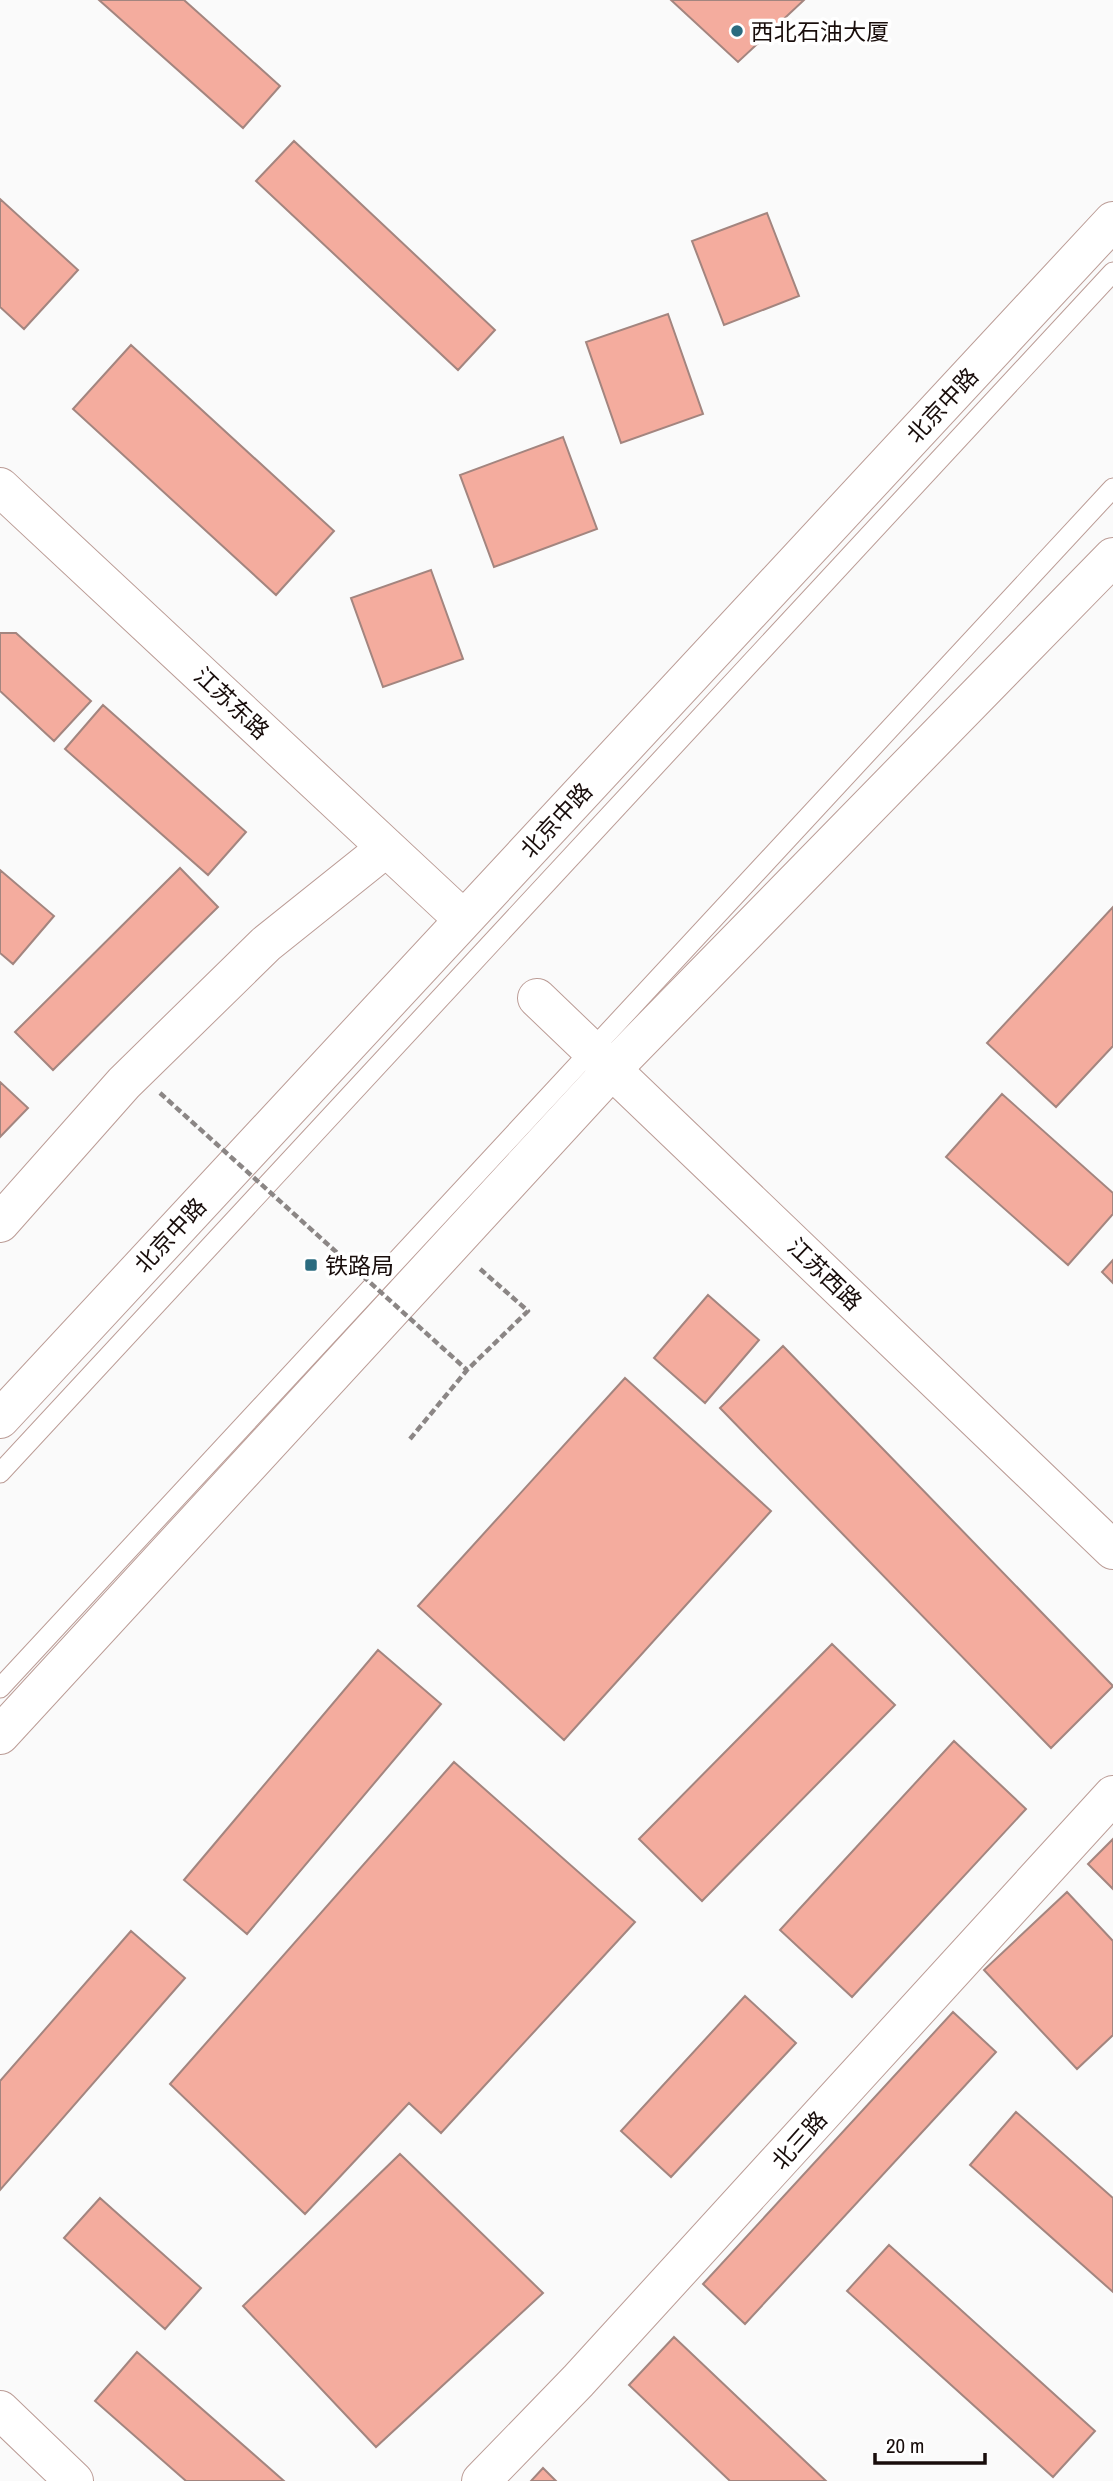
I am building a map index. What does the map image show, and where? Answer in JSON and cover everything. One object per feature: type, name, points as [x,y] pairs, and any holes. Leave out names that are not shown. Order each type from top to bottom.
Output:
[{"type":"main road","name":"北京中路","points":[[0,1419],[1113,221]]},
{"type":"main road","name":"江苏东路","points":[[0,487],[463,919]]},
{"type":"main road","points":[[0,1735],[452,1244],[602,1060],[1113,557]]},
{"type":"main road","points":[[0,1223],[124,1083],[266,944],[387,848]]},
{"type":"main road","name":"江苏西路","points":[[537,998],[1113,1550]]},
{"type":"main road","name":"北三路","points":[[481,2481],[578,2381],[1113,1795]]},
{"type":"main road","points":[[0,2410],[74,2481]]},
{"type":"lane","points":[[0,1473],[1113,272]]},
{"type":"lane","points":[[0,1688],[602,1060],[1113,488]]},
{"type":"path","points":[[160,1093],[467,1370]]},
{"type":"path","points":[[410,1439],[467,1370],[528,1311],[452,1244]]},
{"type":"building","points":[[99,0],[184,0],[280,86],[243,128]]},
{"type":"building","name":"西北石油大厦","points":[[671,0],[804,0],[738,62]]},
{"type":"building","points":[[294,141],[495,330],[458,370],[256,181]]},
{"type":"building","points":[[0,199],[78,270],[24,329],[0,307]]},
{"type":"building","points":[[767,213],[799,296],[724,325],[692,241]]},
{"type":"building","points":[[668,314],[703,414],[621,443],[586,342]]},
{"type":"building","points":[[131,345],[334,531],[276,595],[73,409]]},
{"type":"building","points":[[563,437],[597,529],[494,567],[460,475]]},
{"type":"building","points":[[431,570],[463,659],[383,687],[351,598]]},
{"type":"building","points":[[0,633],[16,633],[91,701],[54,741],[0,691]]},
{"type":"building","points":[[103,705],[246,832],[208,875],[65,749]]},
{"type":"building","points":[[180,868],[218,907],[53,1070],[15,1032]]},
{"type":"building","points":[[0,870],[54,916],[13,964],[0,953]]},
{"type":"building","points":[[1113,907],[1113,1046],[1056,1107],[987,1043]]},
{"type":"building","points":[[0,1082],[28,1108],[0,1137]]},
{"type":"building","points":[[1002,1094],[1113,1193],[1113,1214],[1068,1265],[946,1157]]},
{"type":"building","points":[[1113,1260],[1113,1283],[1102,1272]]},
{"type":"building","points":[[708,1295],[759,1340],[705,1403],[654,1358]]},
{"type":"building","points":[[783,1346],[1113,1686],[1051,1748],[720,1408]]},
{"type":"building","points":[[625,1378],[771,1511],[564,1740],[418,1606]]},
{"type":"building","points":[[832,1644],[895,1705],[702,1901],[639,1839]]},
{"type":"building","points":[[378,1650],[441,1704],[247,1934],[184,1880]]},
{"type":"building","points":[[954,1741],[1026,1809],[852,1997],[780,1930]]},
{"type":"building","points":[[454,1762],[635,1922],[441,2133],[409,2103],[305,2214],[170,2084]]},
{"type":"building","points":[[1113,1839],[1113,1889],[1088,1864]]},
{"type":"building","points":[[1067,1892],[1113,1941],[1113,2035],[1077,2069],[984,1970]]},
{"type":"building","points":[[131,1931],[185,1978],[0,2190],[0,2081]]},
{"type":"building","points":[[745,1996],[796,2043],[671,2177],[621,2131]]},
{"type":"building","points":[[953,2012],[996,2052],[745,2324],[703,2284]]},
{"type":"building","points":[[1016,2112],[1113,2198],[1113,2292],[970,2165]]},
{"type":"building","points":[[400,2154],[543,2293],[376,2447],[243,2306]]},
{"type":"building","points":[[100,2198],[201,2288],[165,2329],[64,2238]]},
{"type":"building","points":[[889,2245],[1095,2431],[1053,2477],[847,2291]]},
{"type":"building","points":[[674,2337],[826,2481],[730,2481],[629,2385]]},
{"type":"building","points":[[137,2352],[284,2481],[186,2481],[95,2401]]},
{"type":"building","points":[[543,2468],[556,2481],[531,2481]]},
{"type":"place","name":"西北石油大厦","points":[[737,31]]},
{"type":"place","name":"铁路局","points":[[311,1265]]}]
